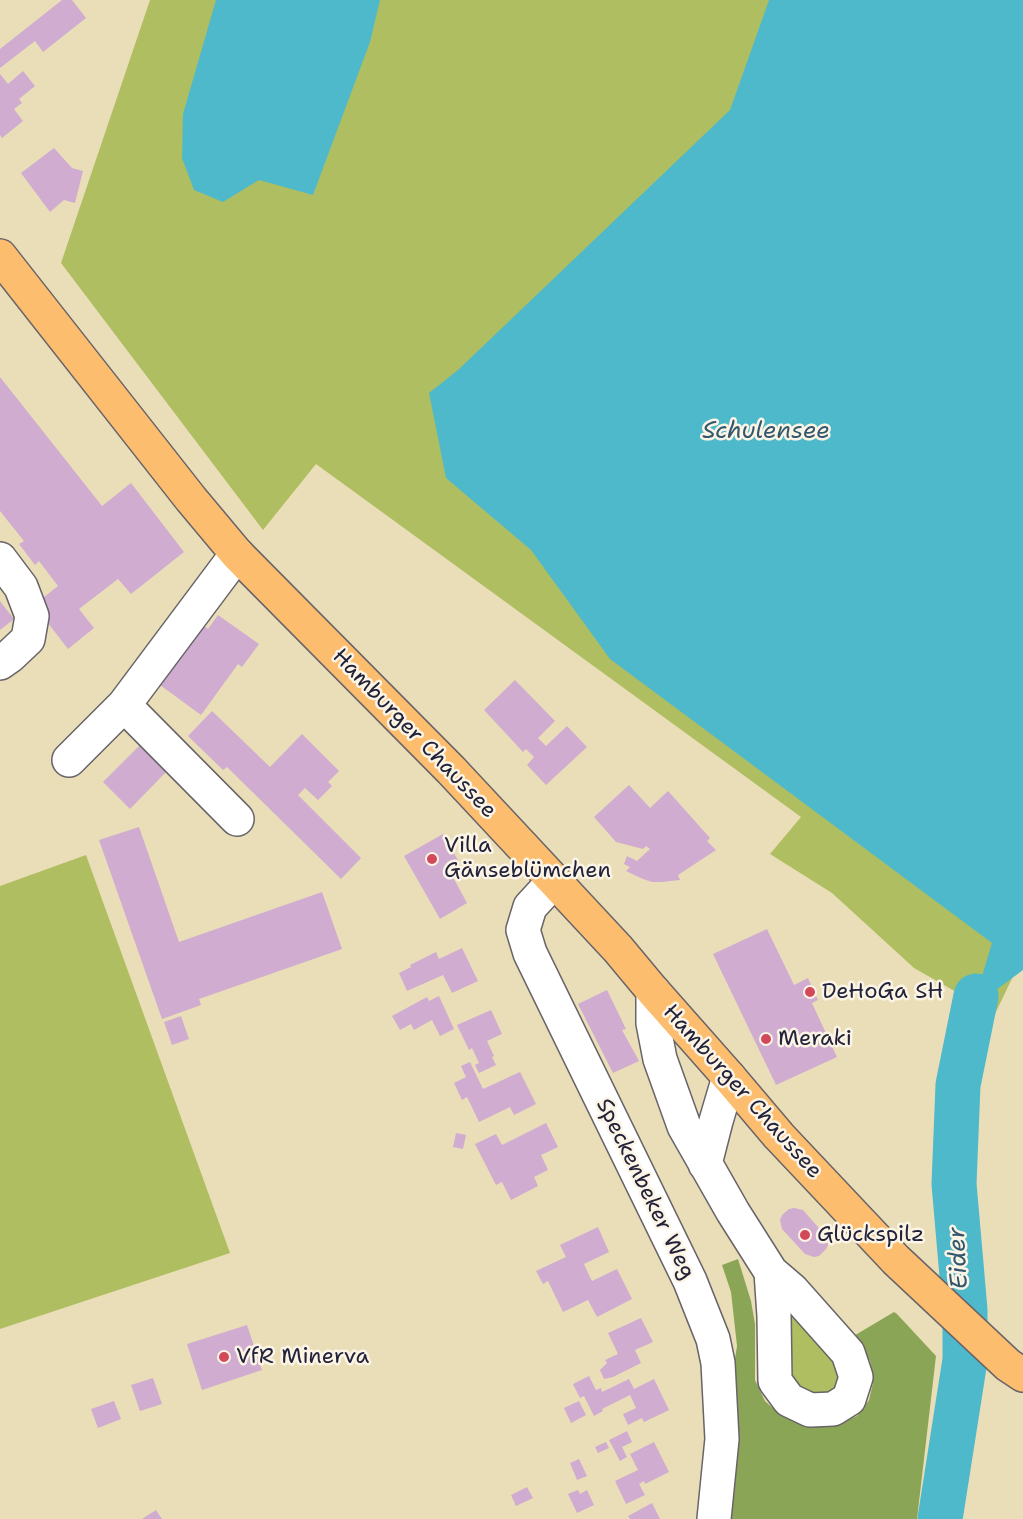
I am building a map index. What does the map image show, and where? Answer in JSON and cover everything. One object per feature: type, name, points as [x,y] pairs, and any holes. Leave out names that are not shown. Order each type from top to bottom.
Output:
[{"type":"main road","name":"Hamburger Chaussee","points":[[0,256],[237,554],[451,770],[618,949],[779,1136],[906,1270],[1016,1370]]},
{"type":"street","points":[[69,760],[124,705],[237,554]]},
{"type":"street","points":[[0,560],[21,587],[32,616],[28,639],[0,663]]},
{"type":"street","points":[[124,705],[237,819]]},
{"type":"street","name":"Speckenbeker Weg","points":[[554,881],[530,907],[524,930],[530,953],[690,1281],[713,1340],[718,1362],[722,1439],[714,1519]]},
{"type":"street","points":[[653,991],[653,1023],[660,1059],[684,1126],[733,1212],[771,1272]]},
{"type":"street","points":[[705,1164],[729,1077]]},
{"type":"green space","points":[[150,0],[1023,0],[1023,970],[1017,968],[995,1014],[914,968],[832,893],[770,854],[801,817],[316,464],[263,530],[61,263]]},
{"type":"green space","points":[[86,855],[230,1253],[0,1329],[0,886]]},
{"type":"green space","points":[[738,1259],[751,1301],[755,1324],[755,1380],[765,1401],[777,1412],[794,1422],[837,1425],[857,1416],[869,1400],[873,1383],[870,1361],[852,1337],[894,1312],[936,1356],[917,1519],[728,1519],[732,1377],[737,1346],[731,1292],[722,1265]]},
{"type":"green space","points":[[790,1309],[839,1359],[840,1385],[833,1390],[815,1394],[791,1382]]},
{"type":"water","points":[[216,0],[380,0],[370,42],[313,195],[259,180],[223,202],[194,190],[182,158],[183,114]]},
{"type":"water","name":"Schulensee","points":[[769,0],[1023,0],[1023,970],[984,999],[976,996],[992,943],[610,659],[531,550],[446,478],[429,393],[458,370],[730,110]]},
{"type":"building","points":[[62,0],[72,0],[86,18],[43,52],[35,41],[0,68],[0,49]]},
{"type":"building","points":[[23,71],[35,86],[19,99],[22,103],[14,109],[23,121],[2,138],[0,135],[0,74],[8,84]]},
{"type":"building","points":[[54,148],[72,168],[83,171],[75,203],[64,200],[50,212],[21,173]]},
{"type":"building","points":[[0,377],[102,506],[131,483],[184,552],[131,594],[118,579],[79,609],[94,628],[68,649],[34,605],[58,586],[39,561],[35,565],[19,544],[24,541],[0,511]]},
{"type":"building","points":[[0,601],[14,619],[0,630]]},
{"type":"building","points":[[218,615],[259,644],[242,667],[238,664],[201,715],[160,685],[203,625],[208,629]]},
{"type":"building","points":[[515,680],[555,721],[538,738],[546,746],[567,726],[587,747],[546,785],[527,765],[534,757],[526,749],[523,752],[484,710]]},
{"type":"building","points":[[212,711],[270,767],[302,734],[339,771],[328,782],[332,786],[318,800],[305,788],[298,795],[361,858],[341,879],[227,767],[223,770],[188,736]]},
{"type":"building","points":[[144,741],[170,768],[130,809],[103,782]]},
{"type":"building","points":[[629,785],[650,808],[668,791],[710,838],[707,841],[716,850],[678,875],[680,880],[652,882],[626,871],[630,867],[624,864],[627,856],[637,861],[650,849],[646,846],[643,849],[616,842],[594,817]]},
{"type":"building","points":[[139,827],[179,942],[322,892],[342,949],[199,999],[201,1005],[162,1019],[99,840]]},
{"type":"building","points":[[443,834],[459,862],[448,868],[467,903],[440,919],[404,856]]},
{"type":"building","points":[[767,929],[794,985],[808,978],[818,1000],[812,1003],[837,1057],[776,1085],[713,954]]},
{"type":"building","points":[[462,948],[478,981],[452,993],[443,975],[407,991],[399,973],[436,952],[439,959]]},
{"type":"building","points":[[607,990],[626,1029],[622,1030],[639,1061],[613,1073],[578,1004]]},
{"type":"building","points":[[439,996],[454,1029],[440,1036],[432,1020],[414,1030],[411,1024],[400,1030],[392,1016],[427,997],[429,1001]]},
{"type":"building","points":[[491,1010],[502,1034],[487,1041],[496,1065],[479,1073],[475,1065],[479,1063],[472,1048],[469,1050],[457,1025]]},
{"type":"building","points":[[181,1016],[189,1039],[172,1045],[164,1022]]},
{"type":"building","points":[[470,1062],[483,1089],[520,1072],[536,1104],[514,1115],[510,1107],[479,1122],[467,1097],[462,1100],[454,1083],[466,1077],[461,1066]]},
{"type":"building","points":[[546,1123],[558,1147],[541,1155],[548,1170],[534,1177],[538,1186],[511,1200],[502,1182],[496,1185],[475,1144],[496,1134],[502,1145]]},
{"type":"building","points":[[456,1133],[466,1135],[463,1149],[453,1147]]},
{"type":"building","points":[[794,1208],[803,1210],[826,1236],[828,1245],[819,1256],[805,1254],[782,1229],[780,1220],[782,1215]]},
{"type":"building","points":[[598,1227],[609,1252],[584,1264],[588,1273],[592,1281],[617,1269],[632,1299],[597,1317],[588,1300],[563,1312],[548,1281],[543,1284],[536,1271],[566,1257],[560,1245]]},
{"type":"building","points":[[641,1318],[653,1342],[635,1350],[641,1363],[604,1379],[600,1370],[607,1363],[605,1360],[618,1354],[608,1333]]},
{"type":"building","name":"VfR Minerva","points":[[247,1325],[262,1370],[202,1390],[187,1344]]},
{"type":"building","points":[[589,1376],[596,1390],[601,1388],[602,1392],[629,1379],[634,1389],[654,1379],[669,1410],[644,1422],[642,1418],[628,1425],[623,1414],[636,1408],[630,1395],[602,1409],[603,1411],[594,1416],[584,1396],[580,1398],[573,1384]]},
{"type":"building","points":[[153,1378],[162,1404],[140,1411],[131,1385]]},
{"type":"building","points":[[114,1401],[121,1419],[98,1428],[91,1409]]},
{"type":"building","points":[[579,1401],[586,1415],[571,1423],[564,1408]]},
{"type":"building","points":[[627,1431],[632,1442],[622,1447],[627,1457],[620,1461],[609,1440]]},
{"type":"building","points":[[606,1442],[609,1448],[598,1453],[595,1447]]},
{"type":"building","points":[[654,1442],[669,1472],[645,1484],[644,1481],[639,1484],[645,1495],[626,1504],[615,1481],[638,1470],[630,1454]]},
{"type":"building","points":[[579,1459],[587,1476],[577,1480],[570,1463]]},
{"type":"building","points":[[527,1487],[533,1498],[516,1506],[511,1495]]},
{"type":"building","points":[[578,1490],[580,1494],[587,1490],[594,1505],[577,1513],[568,1494]]},
{"type":"building","points":[[652,1503],[660,1519],[630,1519],[628,1516]]},
{"type":"building","points":[[156,1510],[162,1519],[142,1519]]},
{"type":"waterway","name":"Eider","points":[[940,1519],[965,1360],[965,1310],[954,1184],[958,1085],[976,996]]},
{"type":"place","name":"Villa Gänseblümchen","points":[[432,859]]},
{"type":"place","name":"DeHoGa SH","points":[[810,992]]},
{"type":"place","name":"Meraki","points":[[766,1039]]},
{"type":"place","name":"Glückspilz","points":[[805,1235]]},
{"type":"place","name":"VfR Minerva","points":[[224,1357]]}]
